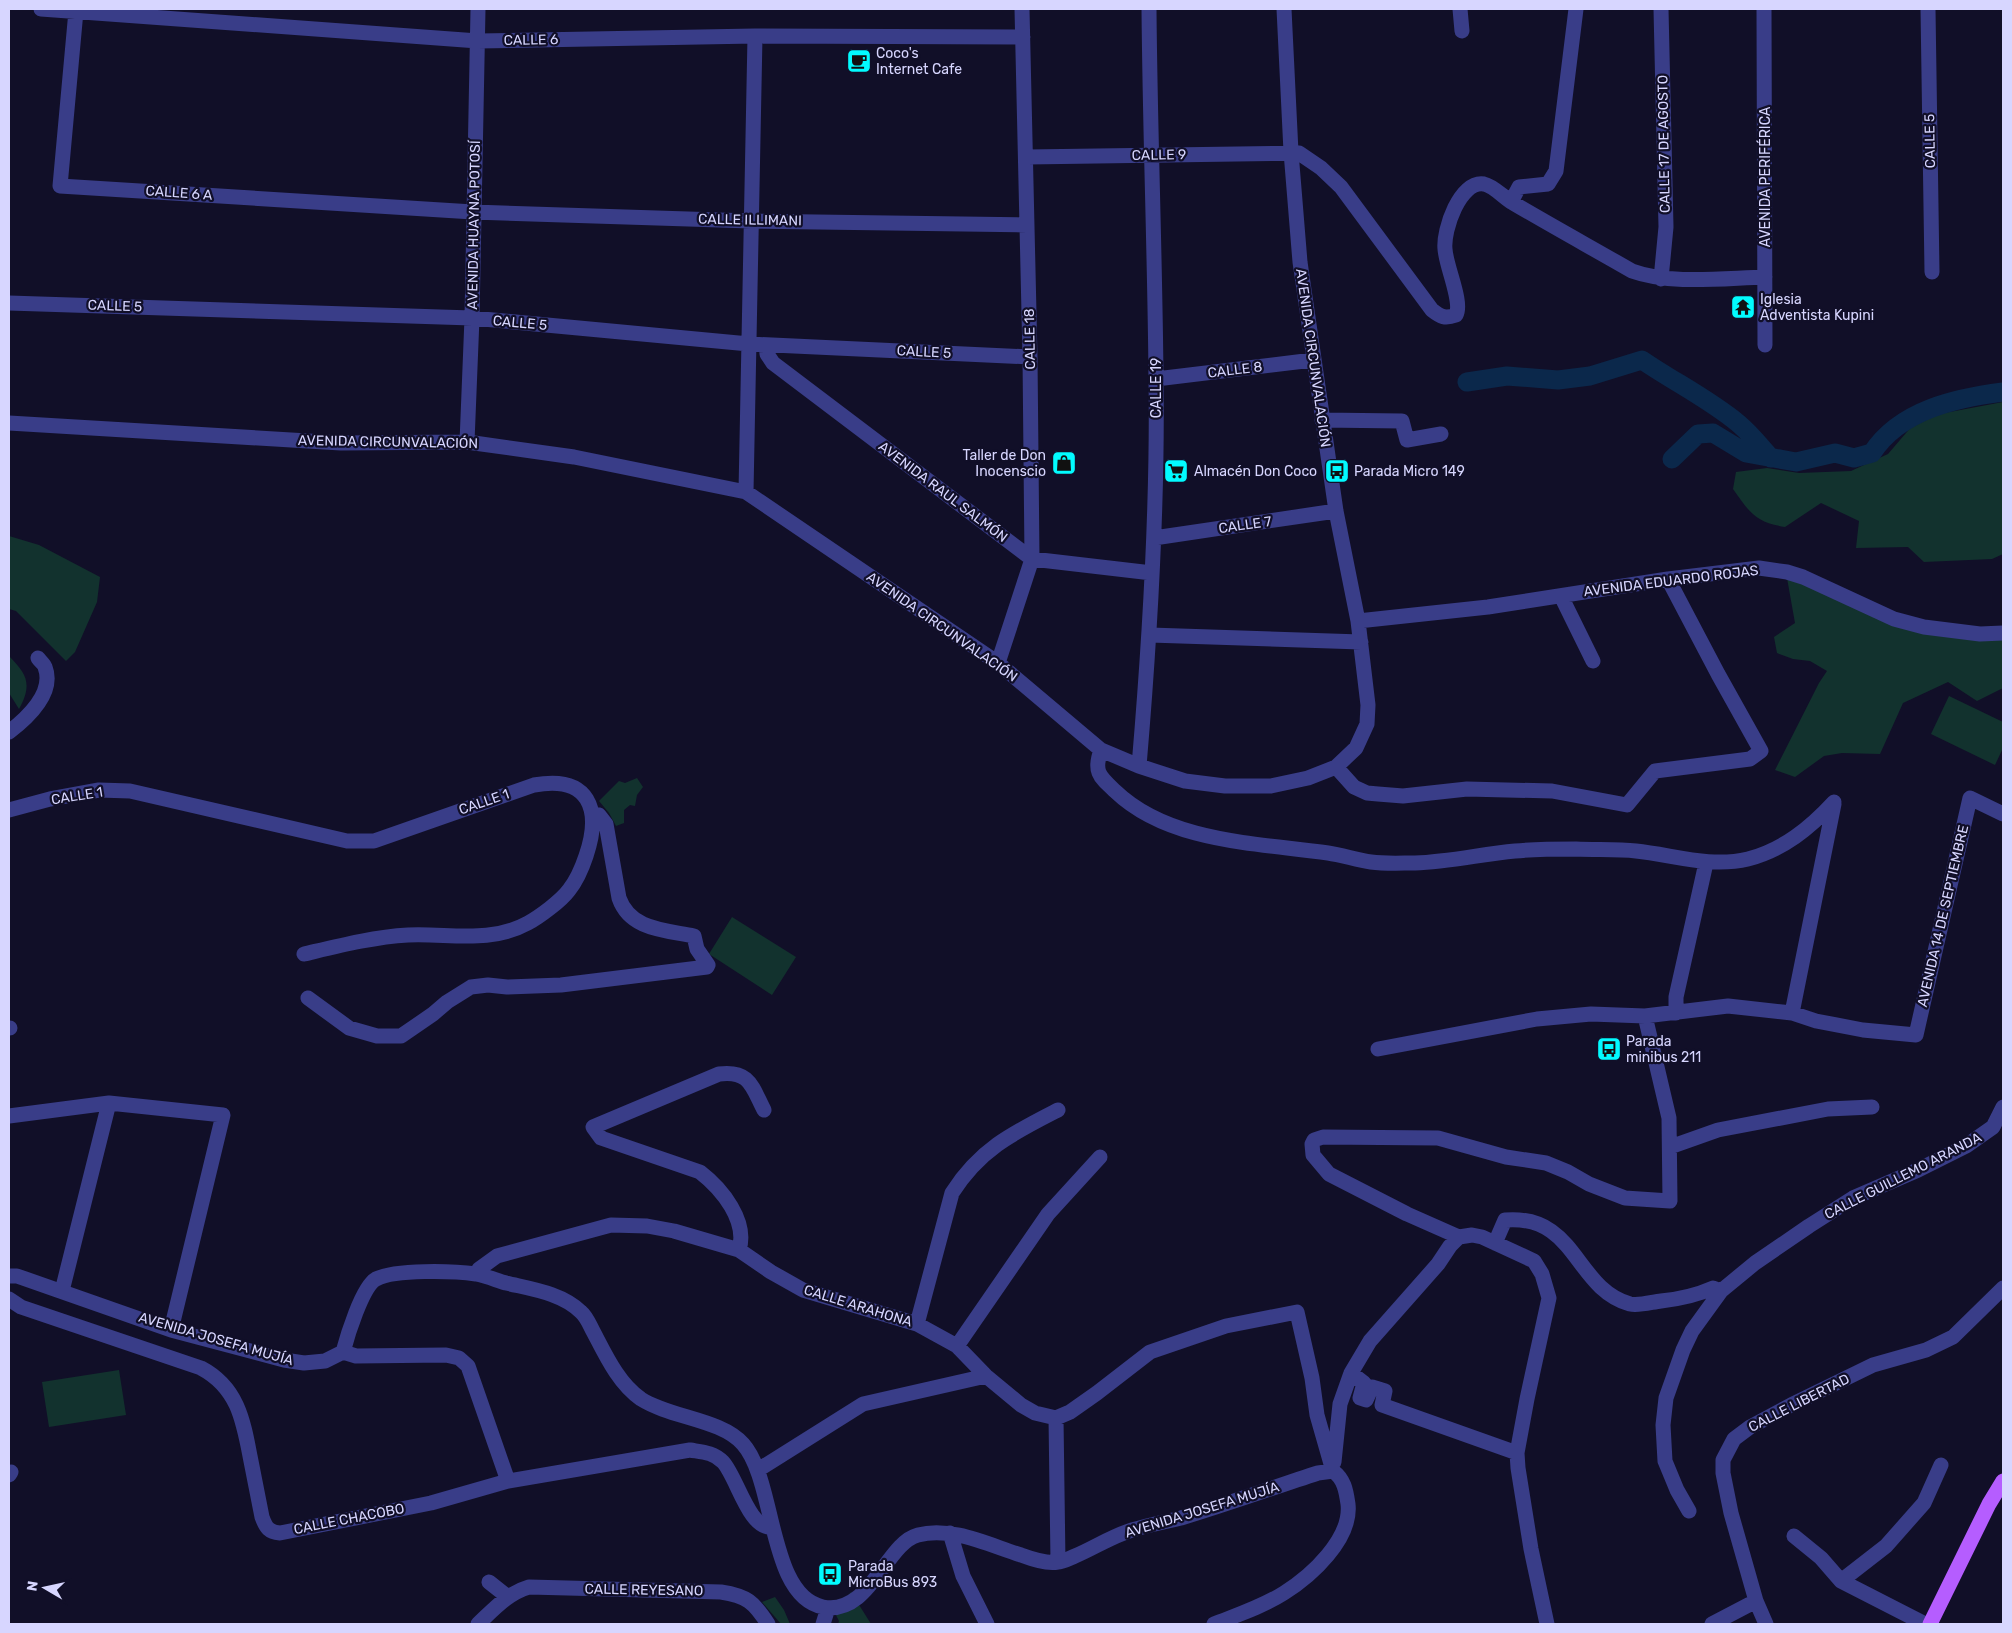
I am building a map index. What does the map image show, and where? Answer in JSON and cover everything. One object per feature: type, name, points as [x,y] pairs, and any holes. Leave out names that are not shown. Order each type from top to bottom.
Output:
[{"type":"main road","points":[[1930,1624],[1989,1504],[2003,1481]]},
{"type":"street","name":"CALLE 6","points":[[41,9],[157,12],[478,41],[755,36],[1023,37]]},
{"type":"street","name":"AVENIDA HUAYNA POTOSÍ","points":[[467,442],[472,318],[478,9]]},
{"type":"street","name":"CALLE 18","points":[[998,663],[1032,559],[1027,158],[1022,9]]},
{"type":"street","name":"CALLE 19","points":[[1139,766],[1150,634],[1154,538],[1156,379],[1149,9]]},
{"type":"street","name":"AVENIDA CIRCUNVALACIÓN","points":[[9,423],[341,443],[467,442],[574,457],[746,492],[998,663],[1100,750],[1139,766],[1185,781],[1225,786],[1271,786],[1308,778],[1336,767],[1356,748],[1367,724],[1368,705],[1358,621],[1336,512],[1300,262],[1291,152],[1284,9]]},
{"type":"street","points":[[1460,9],[1462,31]]},
{"type":"street","points":[[1510,202],[1519,187],[1548,184],[1556,171],[1576,9]]},
{"type":"street","name":"CALLE 17 DE AGOSTO","points":[[1661,9],[1666,227],[1661,279]]},
{"type":"street","name":"AVENIDA PERIFÉRICA","points":[[1764,9],[1765,345]]},
{"type":"street","name":"CALLE 5","points":[[1928,9],[1932,272]]},
{"type":"street","name":"CALLE 6 A","points":[[76,11],[60,186],[474,212]]},
{"type":"street","points":[[746,492],[755,36]]},
{"type":"street","name":"CALLE 9","points":[[1027,158],[1291,152]]},
{"type":"street","points":[[1291,152],[1299,153],[1314,163],[1341,187],[1432,310],[1441,317],[1448,318],[1456,315],[1459,310],[1447,264],[1445,246],[1448,222],[1468,188],[1474,184],[1486,184],[1510,202],[1632,271],[1661,279],[1765,277]]},
{"type":"street","name":"CALLE ILLIMANI","points":[[474,212],[1027,225]]},
{"type":"street","name":"CALLE 5","points":[[9,302],[472,318],[749,344],[1030,357]]},
{"type":"street","name":"AVENIDA RAUL SALMÓN","points":[[766,345],[767,354],[773,363],[1032,559],[1152,574]]},
{"type":"street","name":"CALLE 8","points":[[1156,379],[1313,360]]},
{"type":"street","points":[[1322,420],[1402,420],[1407,440],[1441,434]]},
{"type":"street","name":"CALLE 7","points":[[1154,538],[1336,512]]},
{"type":"street","name":"AVENIDA EDUARDO ROJAS","points":[[1358,621],[1488,607],[1668,579],[1760,568],[1787,572],[1824,585],[1894,619],[1924,627],[1980,634],[2003,633]]},
{"type":"street","points":[[1336,767],[1354,787],[1367,793],[1403,796],[1467,789],[1552,791],[1628,805],[1655,770],[1750,759],[1761,751],[1668,579]]},
{"type":"street","points":[[1561,596],[1593,661]]},
{"type":"street","points":[[1150,634],[1361,642]]},
{"type":"street","points":[[9,732],[25,719],[39,702],[46,683],[45,668],[38,658]]},
{"type":"street","points":[[1100,750],[1096,761],[1101,778],[1123,799],[1162,823],[1198,834],[1372,862],[1417,863],[1519,850],[1576,849],[1636,851],[1706,863],[1746,859],[1774,851],[1817,820],[1834,802],[1792,1013],[1728,1006],[1645,1016],[1591,1014],[1537,1019],[1378,1049]]},
{"type":"street","name":"CALLE 1","points":[[9,810],[50,799],[99,790],[130,791],[347,841],[374,841],[534,785],[549,782],[580,791],[589,802],[593,814],[599,815],[606,824],[618,898],[629,916],[650,928],[694,936],[697,949],[708,965],[561,985],[488,985],[471,987],[401,1036],[377,1036],[350,1028],[308,998]]},
{"type":"street","name":"AVENIDA 14 DE SEPTIEMBRE","points":[[1792,1013],[1816,1021],[1863,1030],[1916,1035],[1970,798],[2003,814]]},
{"type":"street","points":[[304,954],[359,941],[409,935],[481,936],[503,934],[528,923],[569,891],[581,870],[588,848],[593,814]]},
{"type":"street","points":[[1676,1012],[1676,997],[1706,863]]},
{"type":"street","points":[[1459,1237],[1407,1214],[1330,1174],[1313,1155],[1314,1140],[1323,1137],[1438,1138],[1506,1157],[1546,1163],[1568,1172],[1588,1184],[1625,1198],[1670,1201],[1669,1118],[1645,1016]]},
{"type":"street","points":[[739,1250],[741,1240],[734,1215],[722,1193],[711,1180],[700,1172],[601,1138],[593,1127],[719,1074],[734,1072],[750,1082],[764,1110]]},
{"type":"street","points":[[9,1116],[109,1103],[223,1116],[171,1330]]},
{"type":"street","points":[[62,1291],[109,1103]]},
{"type":"street","points":[[1670,1148],[1718,1130],[1828,1109],[1872,1107]]},
{"type":"street","name":"CALLE GUILLEMO ARANDA","points":[[1689,1510],[1677,1490],[1665,1461],[1663,1425],[1666,1398],[1692,1331],[1721,1291],[1762,1258],[1853,1198],[1918,1170],[1966,1146],[1993,1127],[2003,1107]]},
{"type":"street","points":[[917,1324],[952,1193],[961,1178],[979,1158],[1008,1136],[1058,1110]]},
{"type":"street","points":[[957,1346],[1048,1214],[1100,1157]]},
{"type":"street","points":[[1495,1243],[1505,1220],[1541,1225],[1553,1231],[1561,1238],[1598,1284],[1611,1295],[1632,1304],[1683,1299],[1712,1288],[1721,1291]]},
{"type":"street","name":"CALLE ARAHONA","points":[[476,1274],[479,1269],[496,1256],[611,1225],[647,1226],[674,1231],[739,1250],[771,1272],[803,1290],[917,1324],[957,1346],[986,1376],[1020,1405],[1034,1413],[1056,1418]]},
{"type":"street","points":[[1333,1470],[1340,1404],[1351,1373],[1370,1341],[1459,1237],[1472,1234],[1534,1260],[1542,1274],[1549,1298],[1526,1399],[1517,1453],[1531,1550],[1547,1624]]},
{"type":"street","points":[[508,1482],[468,1366],[459,1358],[446,1355],[356,1356],[343,1352],[351,1324],[373,1281],[399,1274],[431,1272],[476,1274],[550,1295],[570,1303],[584,1314],[620,1378],[640,1398],[670,1412],[728,1431],[744,1445],[758,1470],[772,1527],[790,1579],[797,1591],[819,1606],[828,1608],[843,1605],[860,1595],[879,1576],[902,1543],[913,1536],[929,1532],[950,1533],[1037,1560],[1058,1562],[1056,1418],[1070,1412],[1097,1394],[1150,1352],[1226,1326],[1297,1312],[1317,1414],[1333,1470],[1341,1477],[1347,1492],[1349,1510],[1343,1532],[1337,1543],[1311,1572],[1285,1593],[1259,1606],[1214,1624]]},
{"type":"street","name":"AVENIDA JOSEFA MUJÍA","points":[[9,1276],[17,1276],[171,1330],[284,1360],[304,1363],[325,1361],[337,1357],[343,1352]]},
{"type":"street","name":"CALLE LIBERTAD","points":[[1766,1624],[1756,1601],[1731,1513],[1723,1473],[1723,1460],[1734,1439],[1750,1427],[1790,1405],[1873,1365],[1926,1350],[1953,1337],[2003,1288]]},
{"type":"street","name":"CALLE CHACOBO","points":[[9,1299],[21,1307],[214,1374],[230,1391],[242,1416],[262,1517],[265,1526],[274,1532],[280,1533],[431,1503],[508,1482],[690,1450],[710,1453],[722,1461],[732,1475],[754,1519],[766,1528],[772,1527]]},
{"type":"street","points":[[1351,1373],[1364,1383],[1360,1398],[1366,1400],[1372,1387],[1385,1391],[1382,1405],[1517,1453]]},
{"type":"street","points":[[758,1470],[863,1404],[986,1376]]},
{"type":"street","points":[[1842,1581],[1886,1546],[1924,1503],[1941,1465]]},
{"type":"street","name":"AVENIDA JOSEFA MUJÍA","points":[[1058,1562],[1130,1530],[1180,1518],[1318,1473],[1333,1470]]},
{"type":"street","points":[[950,1533],[963,1576],[987,1624]]},
{"type":"street","points":[[1794,1536],[1821,1558],[1842,1581],[1925,1624]]},
{"type":"street","points":[[489,1582],[508,1597]]},
{"type":"street","name":"CALLE REYESANO","points":[[478,1624],[508,1597],[518,1590],[530,1587],[721,1592],[746,1598],[758,1608],[768,1624]]},
{"type":"street","points":[[1712,1624],[1756,1601]]},
{"type":"street","points":[[823,1624],[828,1608]]},
{"type":"green space","points":[[2003,402],[2003,554],[1992,559],[1924,562],[1908,547],[1856,548],[1859,521],[1821,503],[1785,527],[1775,525],[1754,515],[1733,489],[1736,472],[1767,468],[1799,473],[1851,471],[1888,454],[1912,426],[1939,414]]},
{"type":"green space","points":[[9,536],[39,545],[100,577],[97,602],[75,652],[66,661],[16,611],[9,609]]},
{"type":"green space","points":[[1787,578],[1945,631],[2003,627],[2003,688],[1977,701],[1948,682],[1903,703],[1880,754],[1842,753],[1824,756],[1795,777],[1775,770],[1819,683],[1827,671],[1810,661],[1793,659],[1777,653],[1774,637],[1795,623]]},
{"type":"green space","points":[[9,656],[20,669],[26,681],[26,693],[19,709],[9,693]]},
{"type":"green space","points":[[1949,696],[2003,722],[2003,748],[1995,765],[1931,734]]},
{"type":"green space","points":[[637,778],[643,787],[637,795],[635,806],[630,805],[624,810],[624,823],[616,826],[609,813],[599,801],[619,781],[625,783]]},
{"type":"green space","points":[[732,917],[796,957],[772,995],[709,954]]},
{"type":"green space","points":[[119,1370],[126,1415],[49,1427],[42,1382]]},
{"type":"green space","points":[[851,1592],[871,1624],[838,1624],[839,1621],[834,1611]]},
{"type":"green space","points":[[775,1597],[784,1610],[790,1624],[781,1624],[762,1602]]},
{"type":"waterway","points":[[1467,382],[1507,376],[1558,380],[1590,376],[1642,360],[1728,415],[1748,432],[1771,458]]},
{"type":"waterway","points":[[1672,459],[1698,434],[1713,433],[1746,453],[1796,462],[1835,453],[1854,458],[1872,453],[1884,438],[1913,416],[1948,403],[2003,392]]},
{"type":"place","name":"Coco's Internet Cafe","points":[[859,61]]},
{"type":"place","name":"Iglesia Adventista Kupini","points":[[1743,307]]},
{"type":"place","name":"Taller de Don Inocenscio","points":[[1064,463]]},
{"type":"place","name":"Almacén Don Coco","points":[[1176,471]]},
{"type":"place","name":"Parada Micro 149","points":[[1337,471]]},
{"type":"place","name":"Parada minibus 211","points":[[1609,1049]]},
{"type":"place","name":"Parada MicroBus 893","points":[[830,1574]]}]
